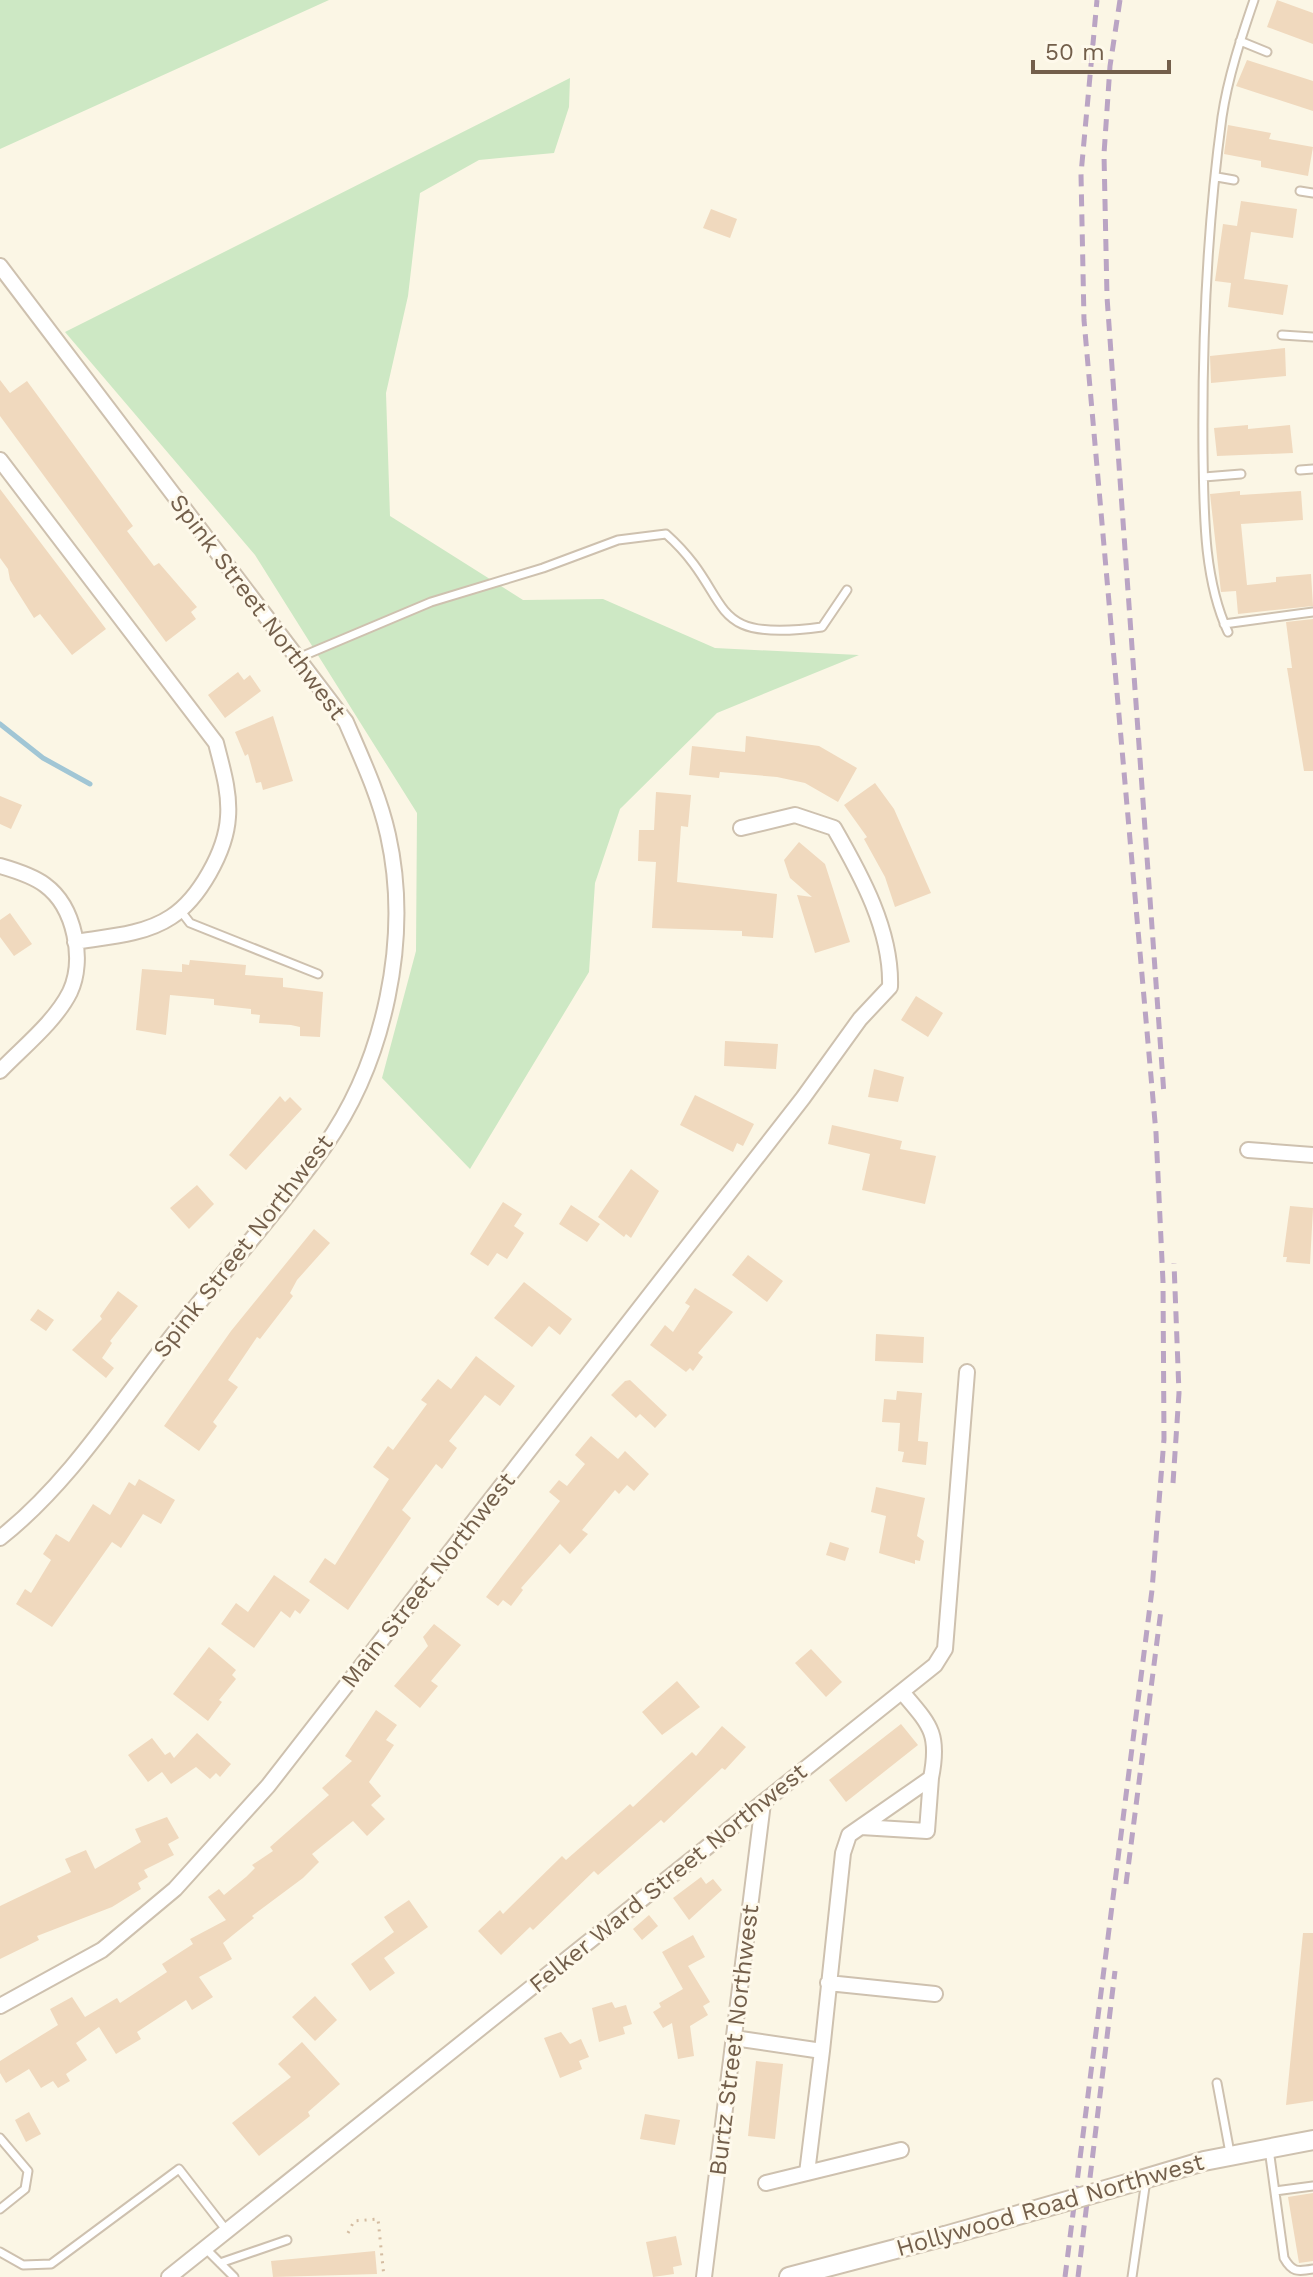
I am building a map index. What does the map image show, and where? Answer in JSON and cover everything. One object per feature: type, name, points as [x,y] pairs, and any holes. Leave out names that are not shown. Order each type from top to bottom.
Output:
[{"type":"street","name":"Spink Street Northwest","points":[[0,266],[346,722],[377,795],[395,881],[394,961],[377,1038],[355,1093],[325,1145],[120,1402],[79,1460],[20,1522],[0,1538]]},
{"type":"street","points":[[0,460],[216,743],[226,784],[228,818],[211,865],[192,900],[169,919],[130,933],[75,942]]},
{"type":"street","name":"Main Street Northwest","points":[[0,2006],[102,1950],[175,1889],[268,1786],[803,1098],[860,1019],[890,987],[891,957],[858,869],[834,828],[795,815],[741,828]]},
{"type":"street","points":[[0,1071],[68,995],[78,957],[70,919],[59,900],[45,885],[4,870]]},
{"type":"street","points":[[1248,1150],[1313,1155]]},
{"type":"street","name":"Felker Ward Street Northwest","points":[[169,2277],[935,1665],[945,1649],[967,1372]]},
{"type":"street","points":[[861,1827],[927,1831],[936,1755],[934,1729],[902,1692]]},
{"type":"street","points":[[807,2173],[843,1853],[849,1835],[931,1778]]},
{"type":"street","name":"Burtz Street Northwest","points":[[704,2277],[763,1803]]},
{"type":"street","points":[[828,1983],[935,1994]]},
{"type":"street","points":[[734,2038],[822,2051]]},
{"type":"street","name":"Hollywood Road Northwest","points":[[789,2277],[1142,2179],[1230,2156],[1313,2140]]},
{"type":"street","points":[[766,2183],[901,2150]]},
{"type":"lane","points":[[1254,0],[1240,41],[1222,115],[1205,340],[1204,515],[1216,606],[1226,628],[1313,612]]},
{"type":"lane","points":[[1240,41],[1267,52]]},
{"type":"lane","points":[[1217,177],[1234,180]]},
{"type":"lane","points":[[1300,191],[1313,193]]},
{"type":"lane","points":[[1282,335],[1313,337]]},
{"type":"lane","points":[[1300,470],[1313,469]]},
{"type":"lane","points":[[1204,477],[1241,474]]},
{"type":"lane","points":[[298,658],[431,602],[543,568],[618,540],[666,534],[683,549],[716,604],[745,629],[781,633],[822,627],[847,590]]},
{"type":"lane","points":[[180,910],[190,923],[318,974]]},
{"type":"lane","points":[[1217,2083],[1230,2156]]},
{"type":"lane","points":[[0,2138],[28,2171],[25,2189],[0,2209]]},
{"type":"lane","points":[[1269,2148],[1284,2258],[1289,2268],[1297,2272],[1313,2269]]},
{"type":"lane","points":[[0,2252],[23,2265],[51,2264],[179,2169],[227,2231]]},
{"type":"lane","points":[[1132,2277],[1142,2179]]},
{"type":"lane","points":[[1275,2191],[1313,2186]]},
{"type":"lane","points":[[220,2263],[287,2240]]},
{"type":"lane","points":[[205,2248],[234,2277]]},
{"type":"path","points":[[348,2233],[354,2221],[378,2219],[384,2277]]},
{"type":"green space","points":[[0,0],[329,0],[0,149]]},
{"type":"green space","points":[[570,78],[569,107],[554,153],[479,160],[420,193],[408,296],[386,393],[390,516],[523,600],[603,599],[715,648],[859,655],[717,713],[620,809],[595,883],[589,972],[470,1169],[382,1078],[416,951],[417,813],[255,555],[65,332]]},
{"type":"building","points":[[1277,0],[1313,13],[1313,44],[1267,27]]},
{"type":"building","points":[[1247,60],[1313,81],[1313,111],[1236,86]]},
{"type":"building","points":[[1228,125],[1271,133],[1269,139],[1313,147],[1308,176],[1261,167],[1261,161],[1224,154]]},
{"type":"building","points":[[1241,201],[1297,209],[1293,238],[1251,232],[1244,279],[1288,285],[1283,315],[1228,307],[1231,283],[1215,281],[1223,224],[1237,226]]},
{"type":"building","points":[[711,209],[737,219],[730,238],[703,228]]},
{"type":"building","points":[[1285,348],[1286,376],[1211,383],[1210,356]]},
{"type":"building","points":[[0,380],[10,393],[27,381],[133,526],[127,531],[154,566],[159,563],[197,607],[191,612],[196,619],[166,642],[0,416]]},
{"type":"building","points":[[1248,425],[1248,429],[1290,425],[1293,453],[1217,456],[1214,428]]},
{"type":"building","points":[[0,489],[106,629],[72,655],[40,614],[34,618],[0,558]]},
{"type":"building","points":[[1240,491],[1240,495],[1301,491],[1303,520],[1241,524],[1247,585],[1276,582],[1276,577],[1311,574],[1313,606],[1238,614],[1236,591],[1221,592],[1210,494]]},
{"type":"building","points":[[1313,619],[1313,771],[1304,771],[1287,668],[1292,668],[1286,622]]},
{"type":"building","points":[[238,672],[244,680],[250,675],[261,691],[225,718],[208,695]]},
{"type":"building","points":[[273,716],[293,781],[263,790],[261,782],[256,783],[248,754],[245,756],[235,732]]},
{"type":"building","points":[[746,736],[819,746],[857,768],[838,802],[805,783],[777,777],[720,772],[719,778],[689,775],[692,746],[745,752]]},
{"type":"building","points":[[875,783],[894,809],[931,893],[895,907],[885,877],[864,839],[867,837],[844,805]]},
{"type":"building","points":[[656,792],[691,795],[688,827],[681,826],[677,882],[777,894],[773,938],[742,936],[742,931],[652,928],[656,862],[638,861],[639,830],[654,830]]},
{"type":"building","points":[[0,796],[22,805],[11,829],[0,824]]},
{"type":"building","points":[[799,842],[825,864],[850,942],[815,953],[797,895],[812,897],[790,878],[784,860]]},
{"type":"building","points":[[10,913],[32,944],[14,956],[0,937],[0,920]]},
{"type":"building","points":[[190,960],[246,965],[245,975],[283,978],[283,987],[323,992],[320,1037],[300,1036],[300,1027],[259,1023],[260,1015],[251,1014],[251,1009],[214,1005],[214,999],[170,995],[166,1035],[136,1030],[142,969],[182,972],[182,964],[189,965]]},
{"type":"building","points":[[916,996],[943,1013],[928,1037],[901,1020]]},
{"type":"building","points":[[725,1041],[778,1044],[776,1069],[724,1066]]},
{"type":"building","points":[[874,1069],[904,1077],[898,1102],[868,1097]]},
{"type":"building","points":[[695,1095],[754,1124],[743,1146],[737,1143],[733,1152],[680,1125]]},
{"type":"building","points":[[280,1096],[285,1102],[290,1097],[302,1109],[246,1170],[229,1155]]},
{"type":"building","points":[[832,1125],[902,1141],[900,1149],[936,1156],[925,1204],[862,1190],[870,1154],[828,1144]]},
{"type":"building","points":[[631,1169],[659,1191],[631,1238],[626,1234],[624,1237],[598,1217]]},
{"type":"building","points":[[197,1185],[214,1204],[189,1229],[170,1208]]},
{"type":"building","points":[[503,1202],[522,1214],[514,1226],[524,1233],[507,1259],[497,1253],[488,1266],[470,1254]]},
{"type":"building","points":[[571,1205],[600,1224],[587,1242],[559,1224]]},
{"type":"building","points":[[1290,1206],[1313,1208],[1310,1264],[1286,1262],[1287,1257],[1283,1257]]},
{"type":"building","points":[[314,1229],[330,1243],[297,1280],[290,1293],[293,1296],[260,1339],[257,1337],[228,1380],[238,1387],[213,1422],[217,1426],[199,1451],[164,1426],[231,1331]]},
{"type":"building","points":[[748,1255],[783,1281],[767,1302],[732,1275]]},
{"type":"building","points":[[524,1282],[572,1319],[560,1335],[549,1326],[532,1347],[494,1318]]},
{"type":"building","points":[[695,1288],[733,1312],[698,1353],[703,1357],[693,1371],[690,1368],[686,1372],[650,1345],[665,1325],[673,1332],[690,1306],[685,1303]]},
{"type":"building","points":[[118,1291],[138,1306],[110,1341],[112,1343],[102,1358],[114,1368],[106,1378],[72,1350],[102,1319],[100,1316]]},
{"type":"building","points":[[38,1309],[54,1320],[46,1331],[30,1320]]},
{"type":"building","points":[[876,1334],[924,1337],[923,1363],[875,1361]]},
{"type":"building","points":[[476,1356],[515,1386],[500,1406],[485,1395],[449,1441],[457,1448],[442,1469],[436,1464],[402,1510],[411,1518],[348,1610],[309,1582],[325,1558],[335,1565],[389,1479],[373,1467],[388,1446],[393,1450],[427,1404],[421,1400],[438,1379],[451,1389]]},
{"type":"building","points":[[630,1380],[667,1415],[655,1428],[640,1414],[636,1418],[611,1395]]},
{"type":"building","points":[[897,1391],[922,1393],[918,1441],[928,1442],[926,1465],[902,1462],[904,1452],[898,1451],[900,1423],[882,1422],[884,1399],[896,1400]]},
{"type":"building","points":[[591,1436],[618,1459],[625,1451],[649,1474],[634,1491],[627,1485],[619,1494],[615,1490],[582,1530],[588,1534],[570,1554],[560,1544],[521,1588],[523,1590],[511,1606],[503,1600],[498,1606],[486,1597],[560,1501],[549,1492],[559,1480],[567,1486],[585,1464],[575,1455]]},
{"type":"building","points":[[139,1479],[175,1500],[161,1524],[143,1514],[121,1548],[112,1542],[52,1627],[16,1604],[25,1589],[31,1593],[51,1560],[43,1554],[56,1534],[69,1542],[93,1504],[110,1515],[129,1482],[135,1486]]},
{"type":"building","points":[[876,1487],[925,1498],[917,1536],[924,1541],[920,1561],[915,1560],[915,1564],[879,1553],[886,1516],[871,1512]]},
{"type":"building","points":[[830,1542],[849,1548],[845,1561],[826,1555]]},
{"type":"building","points":[[274,1575],[310,1600],[300,1614],[295,1610],[290,1618],[281,1611],[254,1648],[221,1624],[236,1603],[248,1612]]},
{"type":"building","points":[[434,1624],[461,1645],[431,1681],[438,1686],[420,1708],[394,1686],[428,1646],[423,1637]]},
{"type":"building","points":[[209,1647],[236,1670],[232,1675],[236,1679],[219,1700],[222,1702],[208,1721],[173,1694]]},
{"type":"building","points":[[811,1649],[842,1682],[826,1697],[795,1663]]},
{"type":"building","points":[[677,1681],[700,1707],[662,1735],[642,1712]]},
{"type":"building","points":[[376,1710],[397,1725],[386,1740],[394,1745],[369,1782],[381,1796],[371,1805],[385,1819],[367,1836],[353,1821],[312,1854],[319,1862],[303,1878],[252,1916],[254,1918],[223,1943],[232,1959],[199,1977],[213,1997],[192,2010],[186,2000],[137,2032],[141,2039],[116,2054],[99,2027],[76,2043],[87,2060],[66,2074],[70,2081],[58,2088],[53,2081],[41,2088],[29,2069],[6,2083],[0,2073],[0,2061],[58,2025],[50,2009],[72,1997],[85,2017],[117,1998],[120,2003],[167,1972],[162,1964],[193,1944],[190,1939],[226,1920],[208,1897],[219,1889],[224,1895],[246,1877],[255,1868],[252,1865],[273,1851],[270,1847],[329,1795],[322,1788],[352,1761],[345,1756]]},
{"type":"building","points":[[901,1724],[918,1745],[846,1802],[829,1780]]},
{"type":"building","points":[[722,1726],[746,1747],[725,1770],[722,1768],[664,1823],[661,1820],[598,1875],[594,1871],[533,1930],[530,1927],[501,1955],[478,1931],[500,1910],[503,1914],[562,1856],[566,1860],[630,1804],[633,1807],[692,1752],[696,1756]]},
{"type":"building","points":[[197,1733],[231,1764],[220,1777],[216,1773],[210,1779],[196,1767],[171,1784],[162,1772],[148,1782],[128,1755],[152,1738],[165,1755],[170,1752],[174,1758]]},
{"type":"building","points":[[167,1817],[179,1838],[168,1844],[174,1855],[144,1870],[148,1877],[138,1883],[141,1889],[112,1907],[37,1936],[39,1940],[0,1959],[0,1906],[71,1872],[65,1859],[86,1850],[95,1869],[141,1842],[135,1829]]},
{"type":"building","points":[[701,1877],[706,1884],[713,1879],[722,1890],[689,1920],[673,1898]]},
{"type":"building","points":[[409,1900],[428,1927],[384,1958],[395,1973],[370,1991],[351,1964],[394,1932],[384,1917]]},
{"type":"building","points":[[649,1915],[658,1926],[642,1940],[633,1929]]},
{"type":"building","points":[[1303,1933],[1313,1933],[1313,2101],[1286,2105]]},
{"type":"building","points":[[693,1935],[705,1957],[688,1966],[710,2002],[703,2006],[708,2015],[690,2026],[694,2056],[678,2059],[672,2023],[663,2028],[653,2012],[661,2007],[659,2003],[683,1989],[662,1952]]},
{"type":"building","points":[[315,1996],[337,2020],[315,2041],[292,2017]]},
{"type":"building","points":[[612,2002],[615,2008],[626,2005],[632,2024],[623,2027],[625,2034],[599,2042],[592,2008]]},
{"type":"building","points":[[561,2032],[570,2044],[581,2039],[589,2057],[579,2061],[582,2069],[560,2078],[544,2038]]},
{"type":"building","points":[[302,2042],[340,2084],[308,2112],[310,2116],[259,2156],[232,2123],[291,2077],[278,2064]]},
{"type":"building","points":[[756,2061],[783,2064],[775,2139],[748,2136]]},
{"type":"building","points":[[29,2112],[41,2134],[26,2142],[15,2120]]},
{"type":"building","points":[[645,2114],[680,2120],[675,2145],[640,2139]]},
{"type":"building","points":[[1313,2193],[1313,2261],[1299,2263],[1288,2197]]},
{"type":"building","points":[[676,2236],[682,2265],[673,2267],[674,2274],[653,2277],[646,2242]]},
{"type":"building","points":[[375,2251],[377,2274],[273,2277],[271,2261]]},
{"type":"waterway","points":[[0,724],[43,758],[90,784]]},
{"type":"railway","points":[[1065,2277],[1152,1590],[1164,1439],[1163,1282],[1156,1133],[1084,320],[1081,174],[1097,0]]},
{"type":"railway","points":[[1120,0],[1110,66],[1104,154],[1107,297],[1164,1095]]},
{"type":"railway","points":[[1173,1483],[1179,1393],[1174,1263]]},
{"type":"railway","points":[[1126,1884],[1161,1610]]},
{"type":"railway","points":[[1078,2277],[1115,1971]]}]
